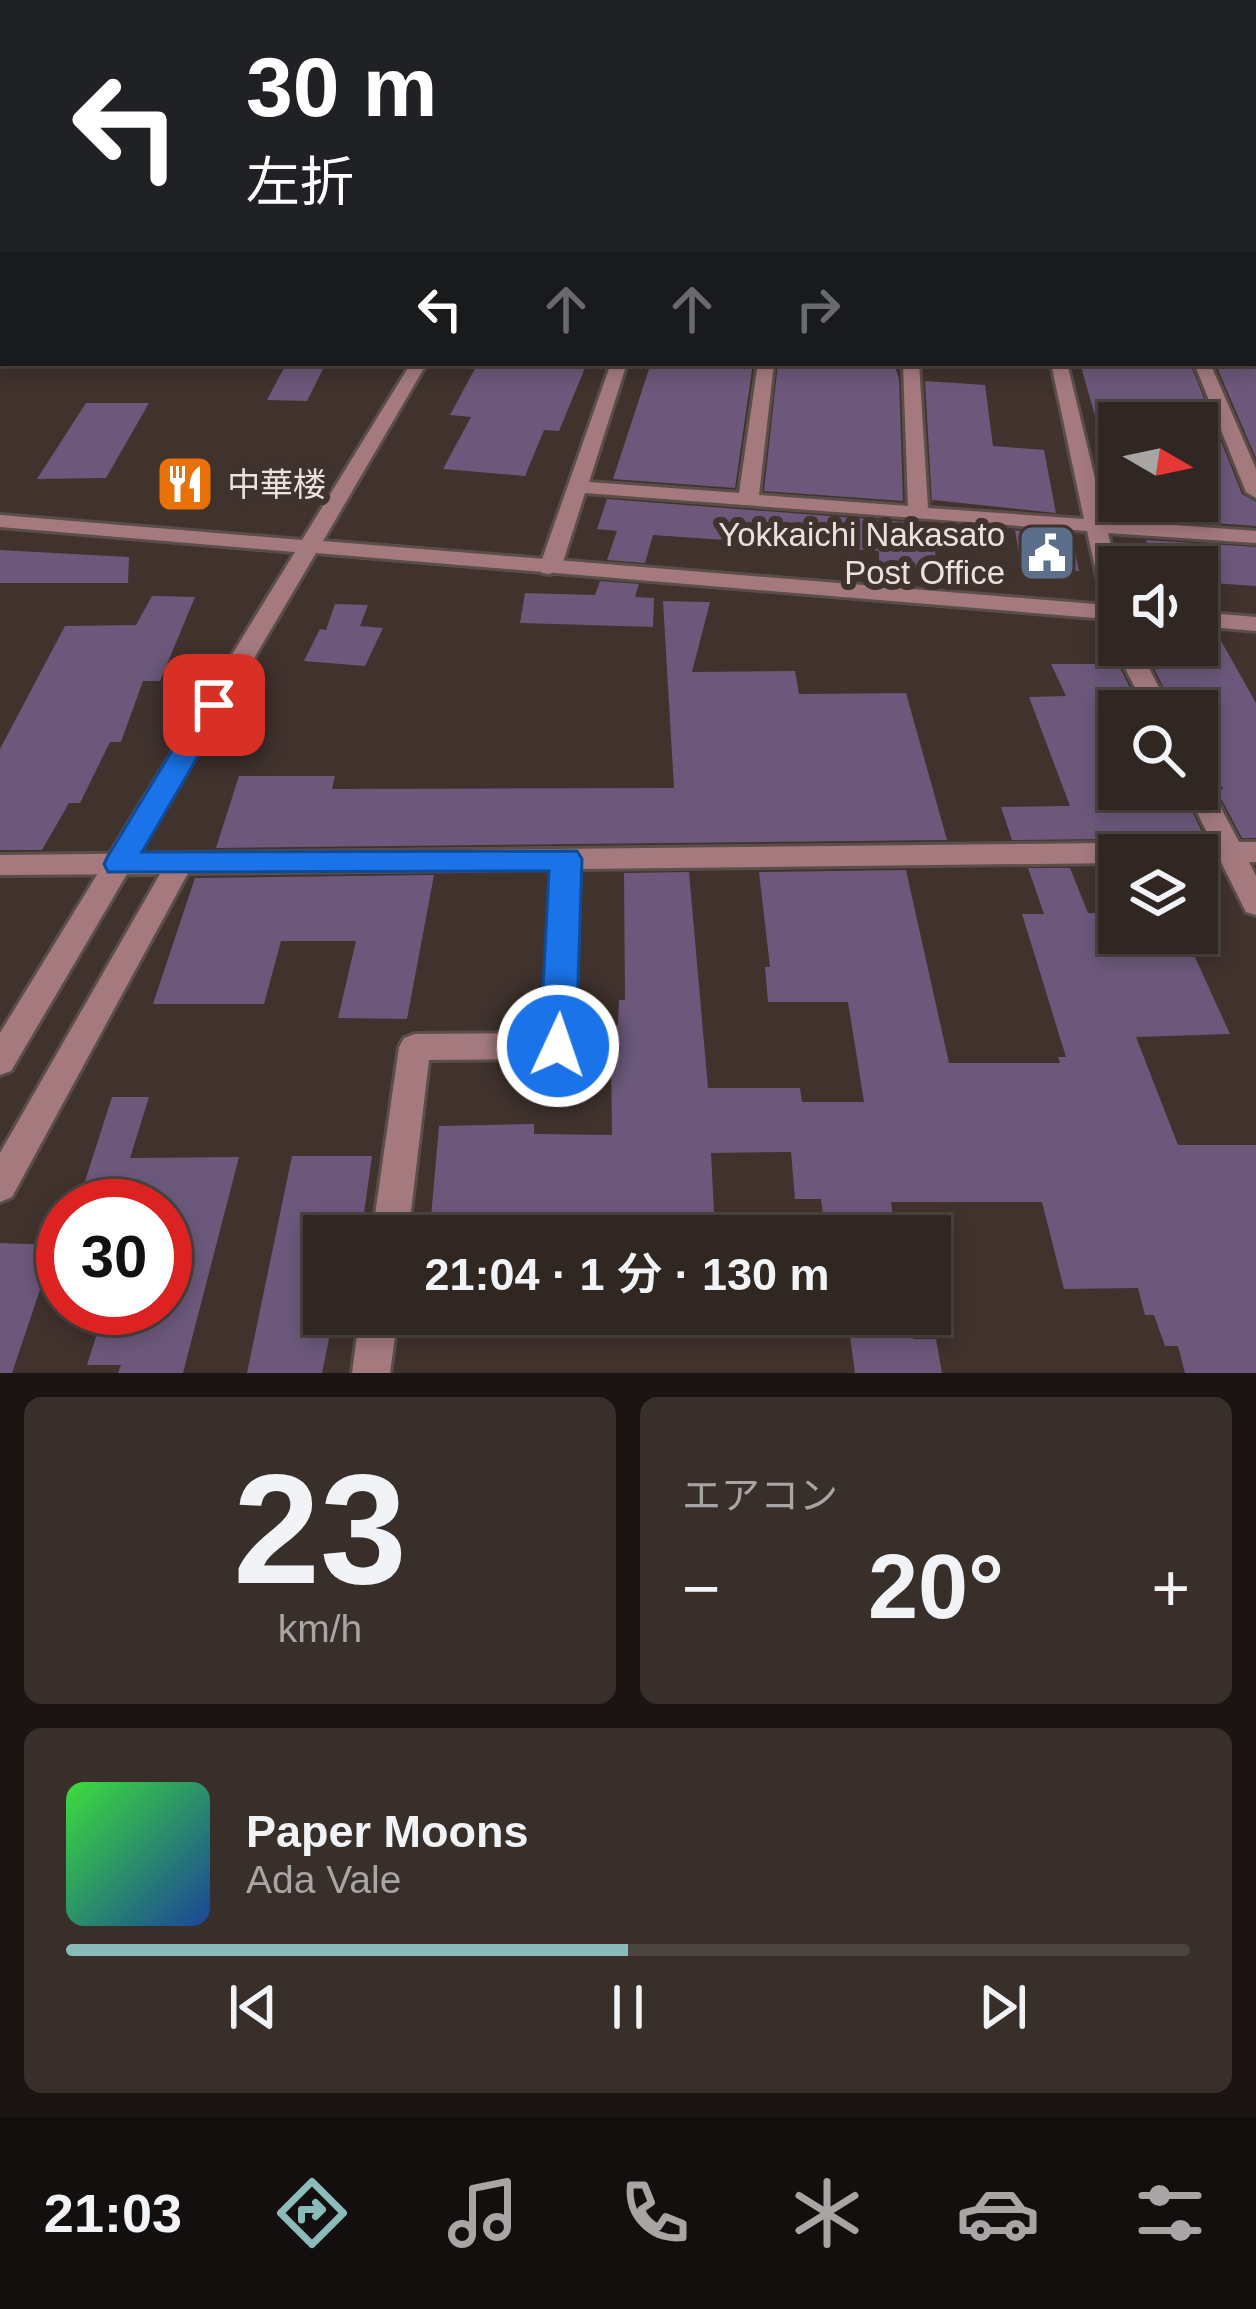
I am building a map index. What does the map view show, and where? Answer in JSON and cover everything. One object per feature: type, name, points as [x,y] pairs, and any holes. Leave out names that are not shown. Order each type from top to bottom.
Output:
[{"type":"street","points":[[0,1061],[417,366]]},
{"type":"street","points":[[550,568],[618,366]]},
{"type":"street","points":[[748,500],[766,366]]},
{"type":"street","points":[[911,366],[918,513]]},
{"type":"street","points":[[1060,366],[1102,546]]},
{"type":"street","points":[[1203,366],[1256,492]]},
{"type":"street","points":[[578,487],[1256,537]]},
{"type":"street","points":[[0,521],[1098,615]]},
{"type":"street","points":[[1218,621],[1256,624]]},
{"type":"street","points":[[1215,810],[1244,852],[1256,904]]},
{"type":"street","points":[[0,865],[1244,852]]},
{"type":"street","points":[[393,1215],[415,1047],[558,1046],[566,859]]},
{"type":"street","points":[[0,1186],[180,863]]},
{"type":"street","points":[[371,1373],[376,1335]]},
{"type":"building","points":[[285,366],[324,366],[307,401],[267,400]]},
{"type":"building","points":[[476,366],[586,366],[559,431],[544,430],[525,476],[443,469],[471,417],[450,415]]},
{"type":"building","points":[[650,366],[753,366],[735,488],[613,479]]},
{"type":"building","points":[[778,366],[895,366],[903,501],[764,491]]},
{"type":"building","points":[[1081,366],[1191,366],[1205,402],[1098,402],[1098,423]]},
{"type":"building","points":[[1216,366],[1256,367],[1256,458]]},
{"type":"building","points":[[925,381],[985,385],[993,446],[1044,450],[1056,513],[933,500],[932,504]]},
{"type":"building","points":[[86,403],[149,403],[106,478],[37,479]]},
{"type":"building","points":[[1218,434],[1242,494],[1256,502],[1256,526],[1198,522],[1218,522]]},
{"type":"building","points":[[607,499],[934,524],[936,570],[879,566],[879,551],[653,535],[645,563],[607,560],[617,531],[597,529]]},
{"type":"building","name":"Yokkaichi Nakasato Post Office","points":[[1015,530],[1072,538],[1079,571],[1021,567]]},
{"type":"building","points":[[1146,540],[1256,547],[1256,586],[1218,583],[1218,546],[1148,546]]},
{"type":"building","points":[[0,550],[129,557],[128,583],[0,583]]},
{"type":"building","points":[[600,581],[639,584],[635,597],[654,598],[653,627],[520,623],[525,593],[595,595]]},
{"type":"building","points":[[152,596],[195,597],[160,681],[143,681],[121,742],[110,742],[80,803],[69,803],[42,850],[0,850],[0,749],[65,626],[136,625]]},
{"type":"building","points":[[663,601],[710,602],[692,672],[795,671],[799,694],[906,693],[947,840],[216,848],[239,776],[335,776],[332,789],[674,788]]},
{"type":"building","points":[[335,604],[368,605],[360,626],[383,628],[365,666],[304,661],[320,629],[326,630]]},
{"type":"building","points":[[1218,636],[1256,703],[1256,838],[1242,838],[1218,793],[1223,789],[1218,779],[1218,690],[1165,690],[1153,666],[1218,666]]},
{"type":"building","points":[[1051,664],[1119,666],[1131,690],[1098,690],[1098,810],[1191,810],[1203,834],[1012,840],[1001,807],[1070,806],[1029,697],[1066,696]]},
{"type":"building","points":[[1028,868],[1070,868],[1088,913],[1098,913],[1098,954],[1194,954],[1230,1034],[1136,1037],[1178,1145],[1256,1145],[1256,1373],[1185,1373],[1178,1346],[1165,1346],[1154,1315],[1145,1315],[1138,1288],[1064,1289],[1042,1202],[891,1202],[893,1215],[823,1215],[821,1199],[795,1199],[791,1152],[711,1153],[714,1212],[431,1215],[439,1126],[534,1124],[534,1134],[612,1135],[611,1056],[580,1056],[581,1025],[618,1025],[619,1000],[625,1000],[624,873],[689,872],[708,1088],[800,1088],[802,1102],[864,1102],[848,1002],[768,1002],[765,967],[770,967],[759,872],[906,870],[949,1063],[1060,1063],[1058,1057],[1066,1057],[1022,914],[1044,914]]},
{"type":"building","points":[[434,875],[407,1019],[338,1018],[356,941],[281,941],[264,1004],[153,1004],[195,878]]},
{"type":"building","points":[[112,1097],[149,1097],[130,1158],[239,1157],[183,1373],[118,1373],[121,1365],[87,1365],[96,1335],[192,1335],[192,1179],[86,1179]]},
{"type":"building","points":[[292,1156],[372,1156],[364,1213],[303,1215],[303,1335],[330,1335],[322,1373],[247,1373]]},
{"type":"building","points":[[0,1243],[36,1244],[36,1302],[12,1373],[0,1373]]},
{"type":"building","points":[[850,1335],[936,1339],[942,1373],[855,1373]]},
{"type":"place","name":"中華楼","points":[[185,484]]},
{"type":"place","name":"Yokkaichi Nakasato Post Office","points":[[1047,553]]},
{"type":"route","points":[[214,705],[120,864],[566,859],[558,1046]]}]
